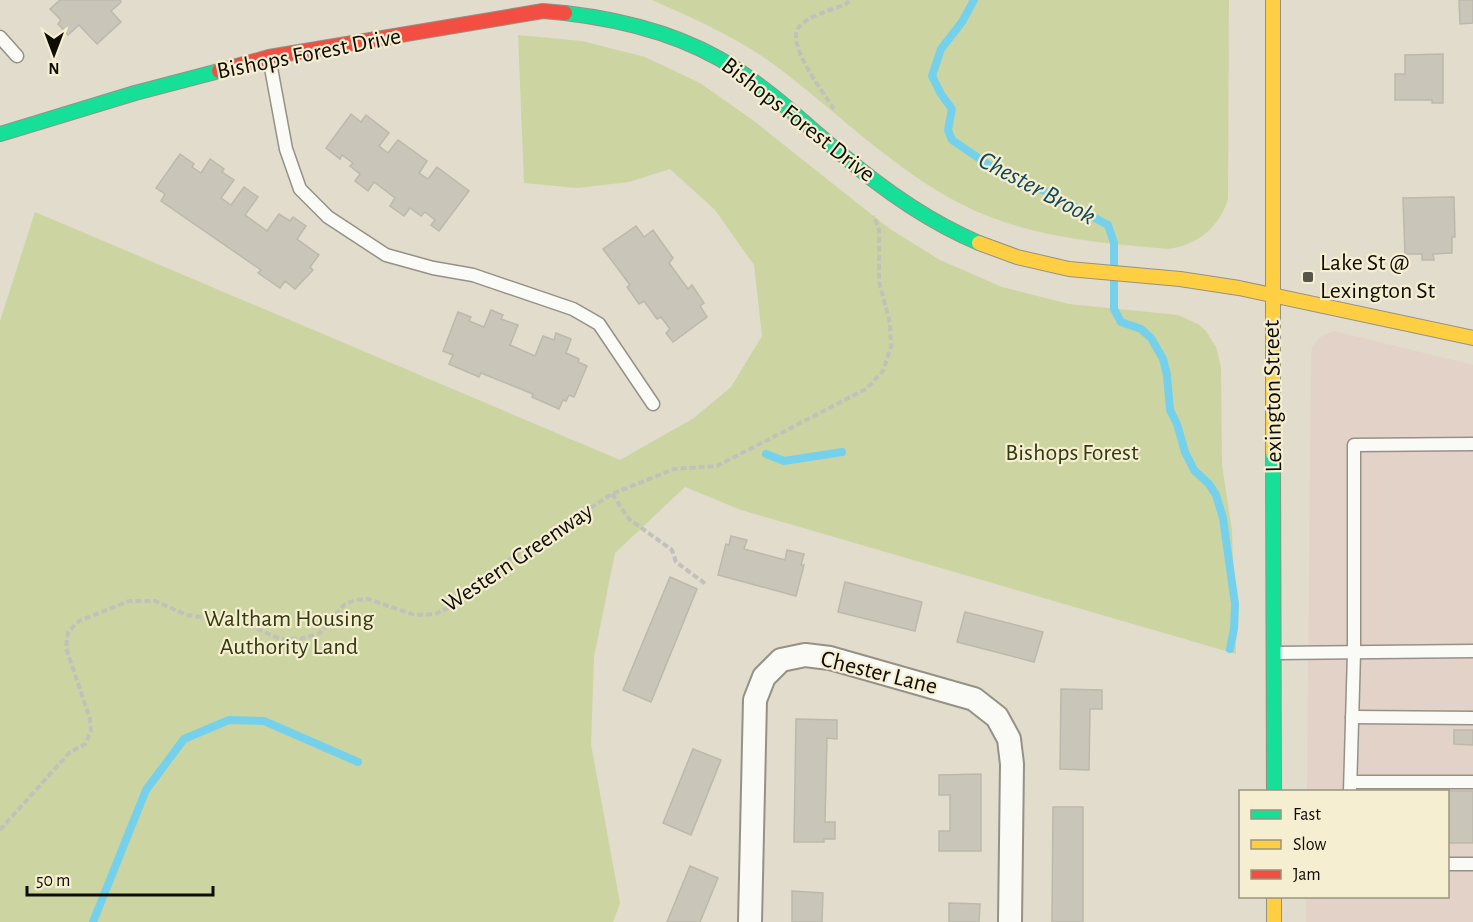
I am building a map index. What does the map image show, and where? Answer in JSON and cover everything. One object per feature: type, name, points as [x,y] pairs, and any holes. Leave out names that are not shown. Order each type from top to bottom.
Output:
[{"type":"street","name":"Lexington Street","points":[[1273,0],[1274,790]]},
{"type":"street","name":"Bishops Forest Drive","points":[[0,134],[135,93],[269,57],[543,11],[582,15],[628,23],[678,39],[722,59],[761,86],[835,150],[871,177],[929,218],[972,240],[1022,258],[1066,269],[1199,282],[1272,294],[1473,338]]},
{"type":"street","name":"Chester Lane","points":[[750,922],[755,700],[764,677],[781,660],[805,655],[830,658],[975,699],[998,717],[1009,739],[1012,764],[1010,922]]},
{"type":"street","points":[[1274,898],[1274,922]]},
{"type":"lane","points":[[0,37],[17,56]]},
{"type":"lane","points":[[269,57],[286,149],[300,189],[328,217],[386,255],[433,268],[472,275],[573,309],[600,324],[653,404]]},
{"type":"lane","points":[[1473,444],[1354,445],[1354,652],[1351,787],[1473,782]]},
{"type":"lane","points":[[1275,653],[1473,651]]},
{"type":"lane","points":[[1352,717],[1473,718]]},
{"type":"lane","points":[[1449,864],[1473,864]]},
{"type":"path","points":[[835,120],[834,109],[798,51],[795,39],[798,28],[807,20],[846,4],[850,0]]},
{"type":"path","name":"Western Greenway","points":[[0,830],[69,753],[85,744],[91,731],[90,719],[66,648],[68,632],[79,621],[129,601],[155,601],[187,615],[246,624],[280,639],[300,639],[320,633],[344,606],[355,600],[368,599],[415,615],[435,614],[454,606],[496,568],[612,494],[674,469],[717,466],[866,389],[883,372],[891,347],[890,323],[879,282],[879,230],[871,210]]},
{"type":"path","points":[[612,494],[629,519],[672,550],[676,562],[706,585]]},
{"type":"shaded area","points":[[1334,331],[1473,365],[1473,922],[1306,922],[1306,898],[1449,898],[1449,790],[1307,790],[1311,358],[1312,347],[1323,335]]},
{"type":"green space","points":[[652,0],[1229,0],[1228,200],[1219,219],[1206,234],[1189,244],[1168,249],[1062,237],[985,215],[936,190],[912,174],[776,66],[747,47]]},
{"type":"green space","name":"Waltham Housing Authority Land","points":[[518,35],[582,41],[645,57],[700,83],[750,118],[890,229],[940,260],[1002,287],[1069,304],[1178,315],[1198,324],[1206,331],[1216,347],[1221,367],[1222,465],[1232,530],[1236,654],[741,510],[685,487],[615,553],[594,657],[591,744],[620,903],[613,922],[0,922],[0,321],[35,212],[620,460],[694,418],[731,387],[762,336],[754,265],[715,210],[670,169],[629,182],[577,188],[524,183]]},
{"type":"building","points":[[60,0],[120,0],[121,2],[111,11],[121,22],[97,44],[79,25],[68,35],[58,24],[61,20],[50,9]]},
{"type":"building","points":[[1459,0],[1473,0],[1473,23],[1460,24]]},
{"type":"building","points":[[1443,54],[1443,103],[1432,103],[1432,100],[1395,100],[1395,74],[1405,74],[1405,55]]},
{"type":"building","points":[[351,114],[361,122],[366,115],[389,133],[379,146],[388,153],[398,140],[427,161],[419,173],[428,179],[437,167],[469,191],[439,231],[431,225],[435,220],[425,212],[421,216],[410,208],[404,216],[390,206],[395,198],[374,182],[368,191],[355,181],[360,174],[350,166],[353,163],[342,155],[340,159],[326,148]]},
{"type":"building","points":[[180,154],[194,164],[192,167],[201,173],[210,159],[224,169],[222,172],[234,180],[221,198],[231,205],[244,187],[258,197],[245,215],[267,231],[279,214],[290,221],[293,217],[306,226],[297,239],[319,255],[310,267],[313,270],[295,289],[285,281],[280,288],[258,273],[261,270],[161,201],[165,194],[156,188]]},
{"type":"building","points":[[1454,197],[1455,237],[1452,237],[1452,253],[1433,254],[1434,260],[1422,260],[1422,254],[1405,254],[1403,198]]},
{"type":"building","points":[[636,226],[644,237],[653,230],[673,258],[669,263],[688,289],[692,285],[704,303],[700,306],[707,317],[673,342],[666,333],[670,329],[661,317],[657,319],[644,301],[639,304],[627,287],[630,285],[603,249]]},
{"type":"building","points":[[491,310],[503,315],[501,319],[518,325],[510,345],[535,356],[543,336],[554,340],[556,333],[571,339],[566,353],[587,366],[574,397],[569,395],[566,401],[563,400],[559,409],[532,397],[533,394],[481,373],[479,377],[449,364],[453,355],[443,351],[458,312],[471,317],[469,321],[484,327]]},
{"type":"building","points":[[731,536],[747,540],[744,549],[785,560],[787,550],[804,554],[801,565],[804,565],[796,596],[718,575],[726,544],[729,545]]},
{"type":"building","points":[[670,577],[697,589],[651,702],[623,690]]},
{"type":"building","points":[[845,582],[922,602],[915,631],[838,612]]},
{"type":"building","points":[[965,612],[1043,632],[1034,662],[957,642]]},
{"type":"building","points":[[1061,689],[1102,690],[1102,709],[1090,709],[1089,770],[1060,769]]},
{"type":"building","points":[[796,719],[837,720],[837,739],[827,738],[825,822],[835,822],[835,839],[824,839],[824,842],[794,842]]},
{"type":"building","points":[[1454,730],[1473,730],[1473,745],[1454,744]]},
{"type":"building","points":[[693,749],[721,760],[691,835],[663,823]]},
{"type":"building","points":[[981,774],[981,851],[939,851],[939,831],[950,831],[950,795],[939,795],[939,775]]},
{"type":"building","points":[[1449,791],[1473,791],[1473,843],[1449,843]]},
{"type":"building","points":[[1053,807],[1083,807],[1083,922],[1052,922]]},
{"type":"building","points":[[690,866],[718,878],[700,922],[667,922]]},
{"type":"building","points":[[792,891],[823,893],[822,922],[792,922]]},
{"type":"building","points":[[949,903],[980,904],[979,922],[949,922]]},
{"type":"waterway","name":"Chester Brook","points":[[974,0],[962,22],[941,49],[932,76],[952,109],[948,130],[952,140],[1008,178],[1045,191],[1108,225],[1114,243],[1114,265]]},
{"type":"waterway","name":"Chester Brook","points":[[1114,280],[1114,309],[1121,322],[1141,329],[1151,338],[1163,359],[1170,410],[1177,424],[1185,452],[1194,470],[1209,484],[1216,495],[1223,518],[1235,604],[1230,649]]},
{"type":"waterway","points":[[766,454],[784,461],[842,452]]},
{"type":"waterway","points":[[93,922],[146,790],[184,739],[229,720],[264,721],[358,762]]},
{"type":"traffic: fast","points":[[565,13],[610,20],[654,31],[716,57],[763,88],[888,191],[941,225],[979,243]]},
{"type":"traffic: fast","points":[[0,134],[135,93],[219,71]]},
{"type":"traffic: fast","points":[[1273,453],[1274,790]]},
{"type":"traffic: slow","points":[[1273,0],[1273,453]]},
{"type":"traffic: slow","points":[[979,243],[1017,257],[1069,269],[1180,279],[1239,288],[1473,338]]},
{"type":"traffic: slow","points":[[1274,898],[1274,922]]},
{"type":"traffic: jam","points":[[219,71],[269,57],[543,11],[565,13]]},
{"type":"place","name":"Lake St @ Lexington St","points":[[1308,277]]},
{"type":"park label","name":"Bishops Forest","points":[[1072,453]]}]
